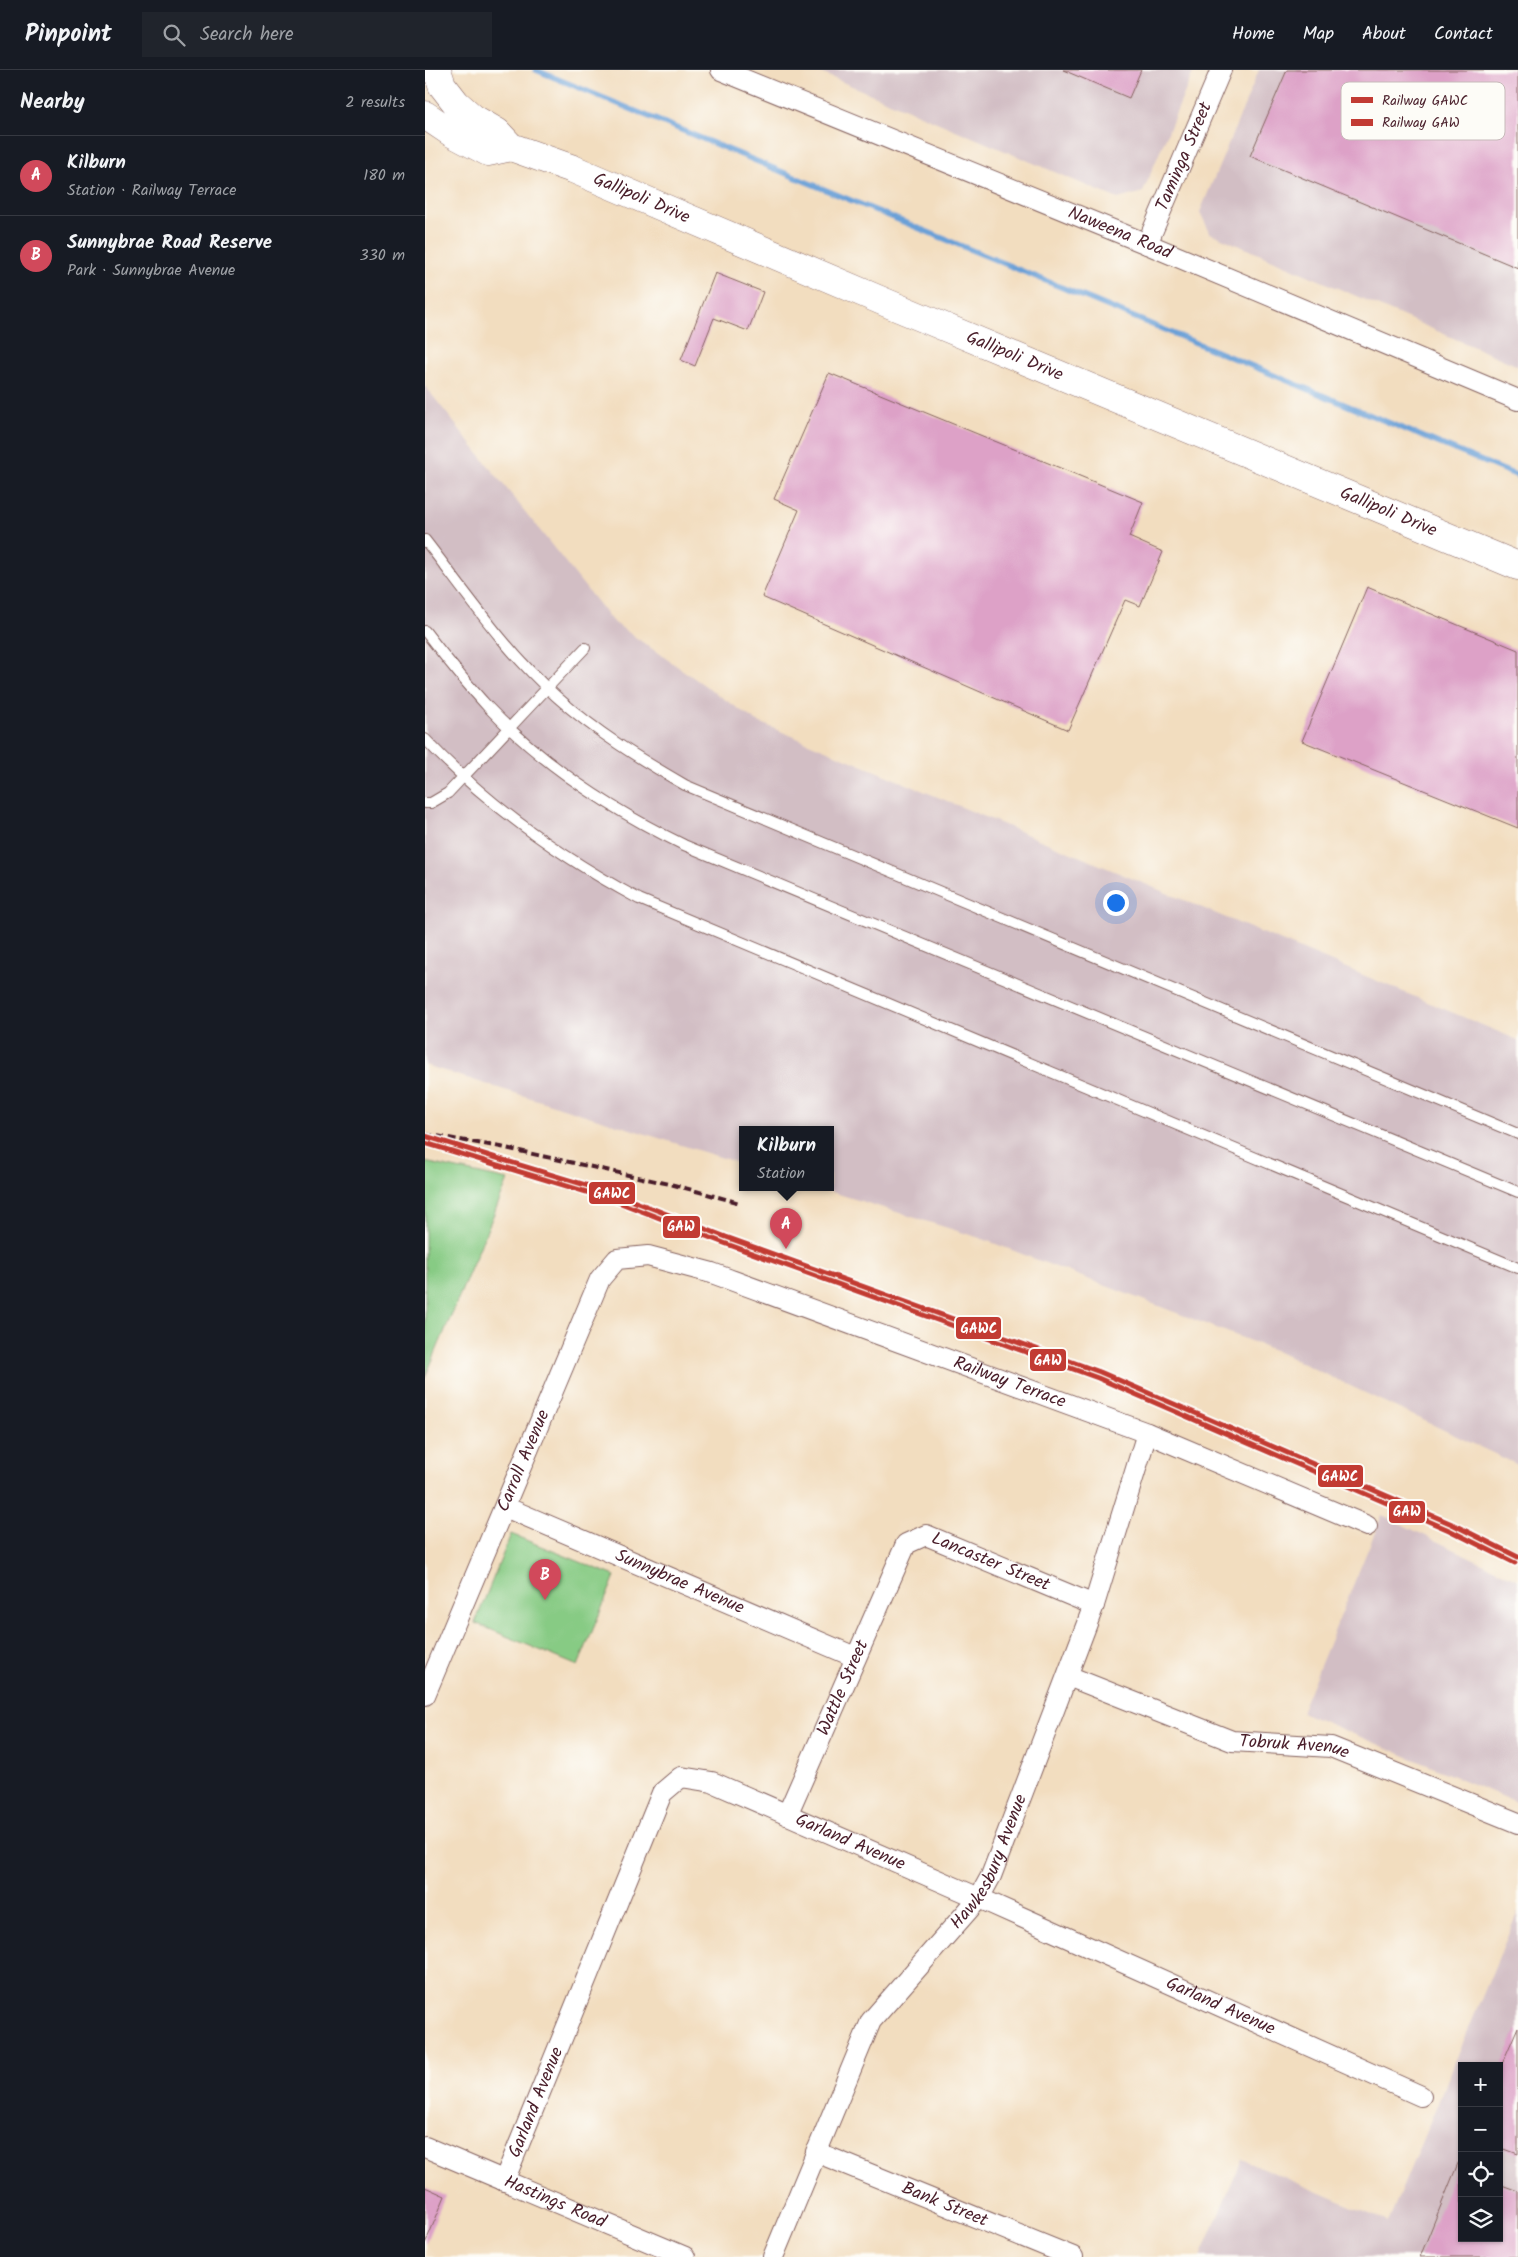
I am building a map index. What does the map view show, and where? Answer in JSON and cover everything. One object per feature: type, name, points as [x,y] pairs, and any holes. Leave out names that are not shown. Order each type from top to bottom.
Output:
[{"type":"street","name":"Gallipoli Drive","points":[[437,70],[442,85],[456,104],[473,118],[497,132],[511,148]]},
{"type":"street","name":"Naweena Road","points":[[721,70],[1147,244],[1518,400]]},
{"type":"street","name":"Taminga Street","points":[[1147,244],[1221,70]]},
{"type":"street","name":"Gallipoli Drive","points":[[425,115],[452,133],[488,152],[511,148],[573,169],[887,303],[1518,566]]},
{"type":"street","name":"Railway Terrace","points":[[648,1256],[712,1273],[1147,1433],[1367,1526]]},
{"type":"street","name":"Carroll Avenue","points":[[425,1695],[600,1279],[617,1259],[648,1256]]},
{"type":"street","name":"Hawkesbury Avenue","points":[[773,2257],[871,2021],[979,1898],[991,1876],[1069,1676],[1094,1605],[1147,1433]]},
{"type":"street","name":"Sunnybrae Avenue","points":[[505,1507],[855,1657]]},
{"type":"street","name":"Lancaster Street","points":[[897,1561],[905,1544],[926,1534],[1094,1605]]},
{"type":"street","name":"Wattle Street","points":[[787,1815],[897,1561]]},
{"type":"street","name":"Tobruk Avenue","points":[[1069,1676],[1232,1741],[1331,1747],[1518,1823]]},
{"type":"street","name":"Garland Avenue","points":[[505,2181],[663,1794],[681,1777],[712,1782],[979,1898],[1421,2096]]},
{"type":"street","name":"Hastings Road","points":[[425,2147],[685,2257]]},
{"type":"street","name":"Bank Street","points":[[816,2152],[1073,2257]]},
{"type":"lane","points":[[425,540],[506,644],[548,688],[585,720],[618,744],[685,785],[1518,1134]]},
{"type":"lane","points":[[425,631],[460,676],[510,728],[589,792],[639,822],[684,844],[1518,1192]]},
{"type":"lane","points":[[425,804],[431,803],[448,793],[585,648]]},
{"type":"lane","points":[[425,740],[463,778],[530,833],[603,880],[639,898],[1518,1268]]},
{"type":"shaded area","points":[[814,70],[1194,70],[1143,192],[1118,199]]},
{"type":"shaded area","points":[[1259,70],[1518,70],[1518,366],[1210,233],[1200,212]]},
{"type":"shaded area","points":[[425,386],[612,621],[756,721],[1518,1040],[1518,1465],[1274,1350],[980,1238],[829,1191],[834,1191],[834,1126],[739,1126],[739,1163],[425,1065]]},
{"type":"shaded area","points":[[1382,1515],[1518,1580],[1518,1803],[1301,1712]]},
{"type":"shaded area","points":[[1518,1911],[1518,2257],[1201,2257],[1242,2159],[1388,2222]]},
{"type":"green space","points":[[425,1162],[508,1180],[425,1378]]},
{"type":"green space","points":[[511,1534],[615,1576],[578,1666],[475,1623]]},
{"type":"building","points":[[1063,70],[1141,70],[1129,98]]},
{"type":"building","points":[[1287,70],[1518,70],[1518,268],[1250,156]]},
{"type":"building","points":[[715,273],[763,292],[748,331],[714,318],[695,366],[681,360]]},
{"type":"building","points":[[829,373],[1143,502],[1129,537],[1163,552],[1140,606],[1125,600],[1068,730],[762,597],[799,510],[774,499]]},
{"type":"building","points":[[1367,587],[1518,650],[1518,828],[1302,741]]},
{"type":"building","points":[[1518,2027],[1518,2154],[1503,2148],[1503,2062]]},
{"type":"building","points":[[1458,2163],[1458,2242],[1503,2242],[1503,2185],[1518,2191],[1518,2257],[1420,2257]]},
{"type":"building","points":[[425,2187],[445,2196],[425,2244]]},
{"type":"waterway","points":[[536,70],[1518,476]]},
{"type":"railway","points":[[425,1134],[501,1147],[674,1185],[740,1203]]},
{"type":"rail line","name":"GAWC","points":[[425,1136],[615,1194],[726,1237],[1100,1372],[1452,1524],[1518,1557]]},
{"type":"rail line","name":"GAW","points":[[425,1143],[613,1200],[724,1243],[1098,1378],[1449,1530],[1515,1563]]},
{"type":"place","name":"Kilburn","points":[[786,1249]]},
{"type":"place","name":"Sunnybrae Road Reserve","points":[[545,1600]]}]
